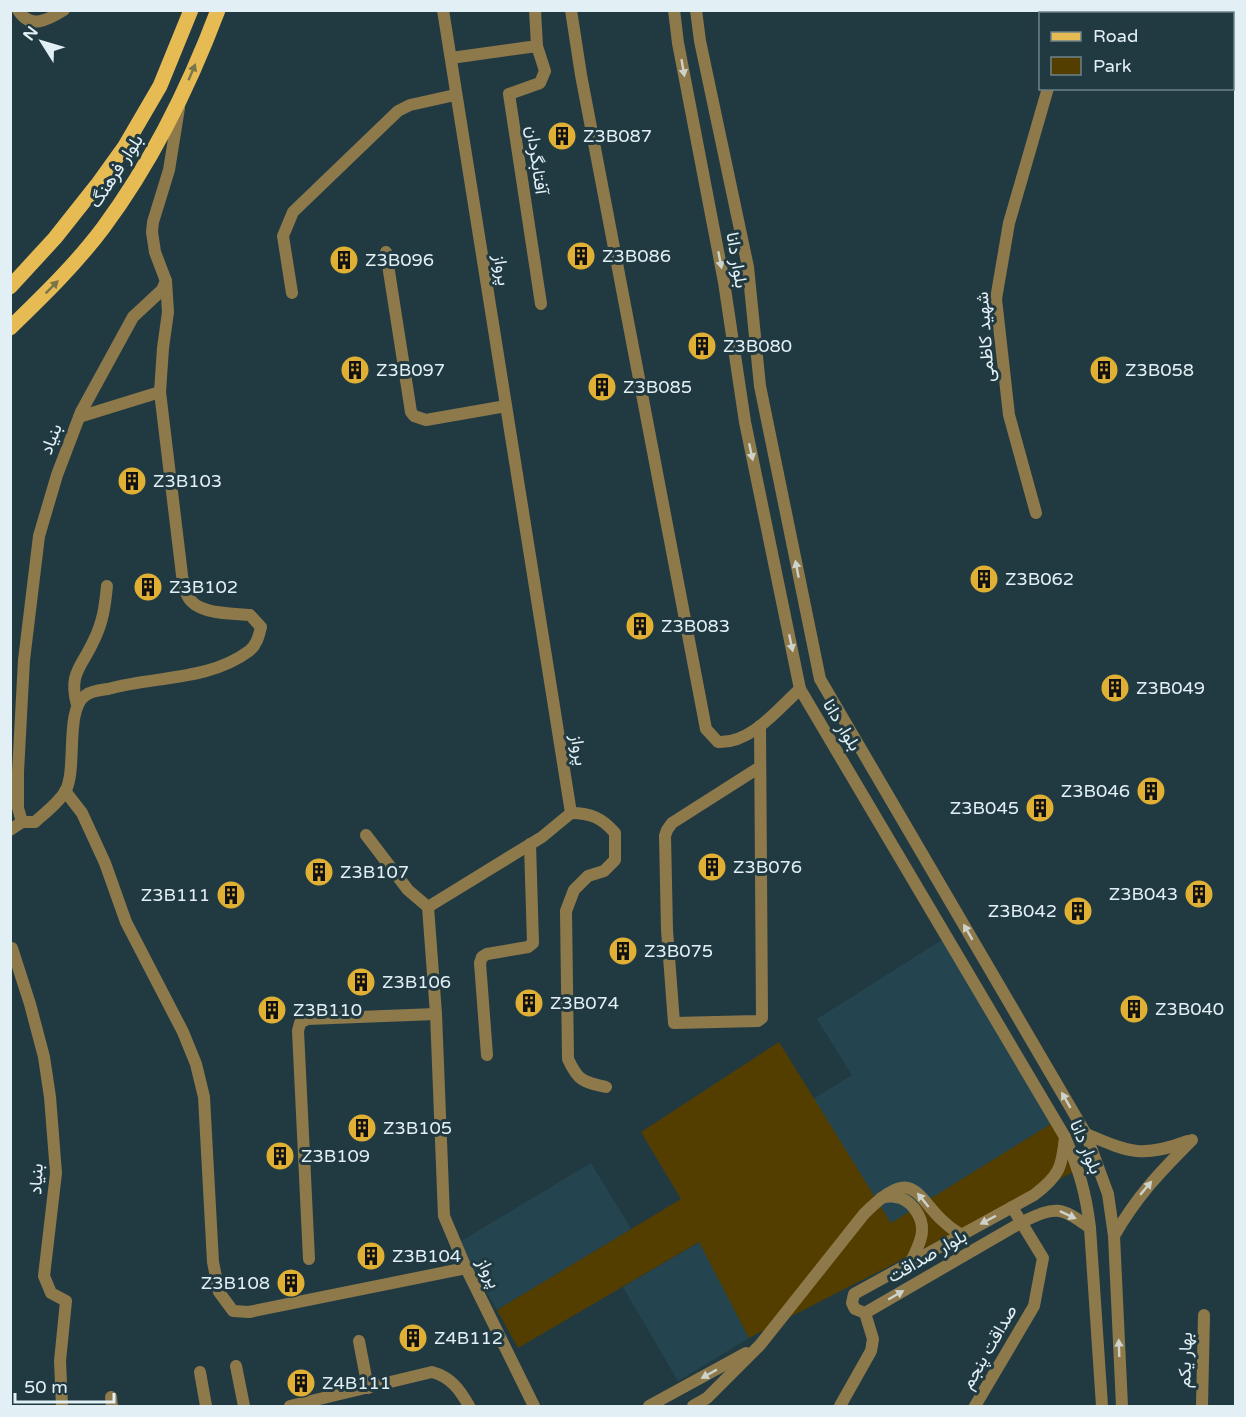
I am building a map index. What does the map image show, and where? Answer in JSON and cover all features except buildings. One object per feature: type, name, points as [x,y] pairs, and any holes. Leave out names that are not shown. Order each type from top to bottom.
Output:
[{"type":"main road","points":[[190,13],[215,17]]},
{"type":"main road","name":"بلوار فرهنگ","points":[[12,285],[90,194],[125,146],[160,86],[190,13]]},
{"type":"main road","name":"بلوار فرهنگ","points":[[10,328],[57,282],[103,227],[154,151],[181,97],[215,17]]},
{"type":"street","points":[[18,10],[23,19],[35,23],[54,17],[64,10]]},
{"type":"street","name":"پرواز","points":[[443,10],[571,813]]},
{"type":"street","name":"آفتابگردان","points":[[535,10],[537,46],[545,71],[540,83],[509,94],[541,304]]},
{"type":"street","points":[[571,10],[581,75],[706,729],[718,742],[731,743],[760,726],[800,689]]},
{"type":"street","name":"بلوار دانا","points":[[674,10],[682,64],[724,282],[745,422],[800,689],[1065,1137],[1080,1172],[1087,1200],[1090,1228],[1102,1407]]},
{"type":"street","name":"بلوار دانا","points":[[696,10],[709,86],[748,267],[760,386],[820,679],[1086,1134],[1108,1194],[1114,1236],[1122,1407]]},
{"type":"street","points":[[451,58],[537,46]]},
{"type":"street","name":"شهید کاظمی","points":[[1036,513],[1009,416],[996,299],[1009,223],[1047,90]]},
{"type":"street","points":[[292,293],[283,236],[293,212],[398,111],[410,105],[455,95]]},
{"type":"street","points":[[77,705],[85,695],[133,682],[186,677],[222,665],[250,650],[257,641],[261,627],[250,615],[219,612],[199,607],[188,597],[182,575],[160,392],[168,312],[166,281],[155,252],[153,222],[169,170],[181,97]]},
{"type":"street","points":[[386,252],[411,412],[414,416],[426,420],[506,406]]},
{"type":"street","name":"بنیاد","points":[[22,822],[18,807],[18,771],[24,660],[39,536],[57,475],[79,417],[133,317],[162,290],[166,281]]},
{"type":"street","points":[[79,417],[160,392]]},
{"type":"street","points":[[10,830],[22,822],[35,822],[66,791],[77,705],[74,679],[94,642],[105,614],[107,586]]},
{"type":"street","points":[[760,726],[762,1018],[758,1021],[674,1023],[668,930],[665,836],[667,830],[672,823],[760,767]]},
{"type":"street","points":[[66,791],[82,813],[105,863],[126,922],[183,1032],[196,1064],[204,1097],[213,1262],[219,1292],[233,1311],[249,1312],[466,1268]]},
{"type":"street","points":[[366,835],[408,890],[428,907],[530,844],[571,813],[585,813],[605,822],[615,833],[615,860],[604,871],[588,876],[574,890],[566,911],[568,1059],[575,1073],[584,1082],[606,1087]]},
{"type":"street","points":[[488,1055],[480,963],[482,957],[487,954],[528,947],[533,943],[530,844]]},
{"type":"street","name":"پرواز","points":[[428,907],[444,1216],[466,1268],[534,1407]]},
{"type":"street","name":"بنیاد","points":[[12,948],[44,1058],[50,1097],[56,1173],[44,1276],[51,1293],[66,1301],[60,1361],[62,1407]]},
{"type":"street","points":[[309,1259],[298,1031],[300,1023],[307,1019],[435,1014]]},
{"type":"street","points":[[1086,1134],[1116,1147],[1137,1152],[1162,1151],[1192,1140],[1156,1176],[1132,1205],[1114,1236]]},
{"type":"street","name":"بلوار صداقت","points":[[1065,1137],[1062,1162],[1051,1182],[1034,1195],[855,1294],[852,1304],[855,1309],[865,1313],[1045,1211],[1061,1210],[1090,1228]]},
{"type":"street","name":"بلوار صداقت","points":[[693,1407],[706,1402],[760,1346],[801,1296],[842,1240],[880,1198],[892,1189],[903,1186],[912,1188],[941,1221],[960,1234]]},
{"type":"street","name":"بلوار صداقت","points":[[880,1198],[904,1199],[921,1219],[922,1232],[911,1262]]},
{"type":"street","name":"صداقت پنجم","points":[[975,1407],[1034,1306],[1043,1258],[1012,1207]]},
{"type":"street","points":[[840,1407],[871,1351],[873,1339],[865,1313]]},
{"type":"street","name":"بهار یکم","points":[[1202,1407],[1204,1315]]},
{"type":"street","points":[[359,1341],[368,1388]]},
{"type":"street","name":"بلوار صداقت","points":[[649,1407],[760,1346]]},
{"type":"street","points":[[236,1366],[244,1407]]},
{"type":"street","points":[[200,1372],[206,1407]]},
{"type":"street","points":[[290,1407],[432,1372],[442,1374],[450,1380],[469,1407]]},
{"type":"shaded area","points":[[945,938],[1057,1120],[891,1224],[813,1099],[852,1075],[817,1019]]},
{"type":"shaded area","points":[[591,1163],[631,1229],[497,1310],[458,1243]]},
{"type":"shaded area","points":[[700,1242],[749,1338],[678,1381],[623,1287]]},
{"type":"green space","points":[[779,1042],[891,1223],[1057,1120],[1083,1167],[749,1338],[699,1242],[518,1348],[497,1310],[681,1199],[641,1132]]},
{"type":"place","name":"Z3B087","points":[[562,136]]},
{"type":"place","name":"Z3B086","points":[[581,256]]},
{"type":"place","name":"Z3B096","points":[[344,260]]},
{"type":"place","name":"Z3B080","points":[[702,346]]},
{"type":"place","name":"Z3B097","points":[[355,370]]},
{"type":"place","name":"Z3B058","points":[[1104,370]]},
{"type":"place","name":"Z3B085","points":[[602,387]]},
{"type":"place","name":"Z3B103","points":[[132,481]]},
{"type":"place","name":"Z3B062","points":[[984,579]]},
{"type":"place","name":"Z3B102","points":[[148,587]]},
{"type":"place","name":"Z3B083","points":[[640,626]]},
{"type":"place","name":"Z3B049","points":[[1115,688]]},
{"type":"place","name":"Z3B046","points":[[1151,791]]},
{"type":"place","name":"Z3B045","points":[[1040,808]]},
{"type":"place","name":"Z3B076","points":[[712,867]]},
{"type":"place","name":"Z3B107","points":[[319,872]]},
{"type":"place","name":"Z3B043","points":[[1199,894]]},
{"type":"place","name":"Z3B111","points":[[231,895]]},
{"type":"place","name":"Z3B042","points":[[1078,911]]},
{"type":"place","name":"Z3B075","points":[[623,951]]},
{"type":"place","name":"Z3B106","points":[[361,982]]},
{"type":"place","name":"Z3B074","points":[[529,1003]]},
{"type":"place","name":"Z3B040","points":[[1134,1009]]},
{"type":"place","name":"Z3B110","points":[[272,1010]]},
{"type":"place","name":"Z3B105","points":[[362,1128]]},
{"type":"place","name":"Z3B109","points":[[280,1156]]},
{"type":"place","name":"Z3B104","points":[[371,1256]]},
{"type":"place","name":"Z3B108","points":[[291,1283]]},
{"type":"place","name":"Z4B112","points":[[413,1338]]},
{"type":"place","name":"Z4B111","points":[[301,1383]]}]
